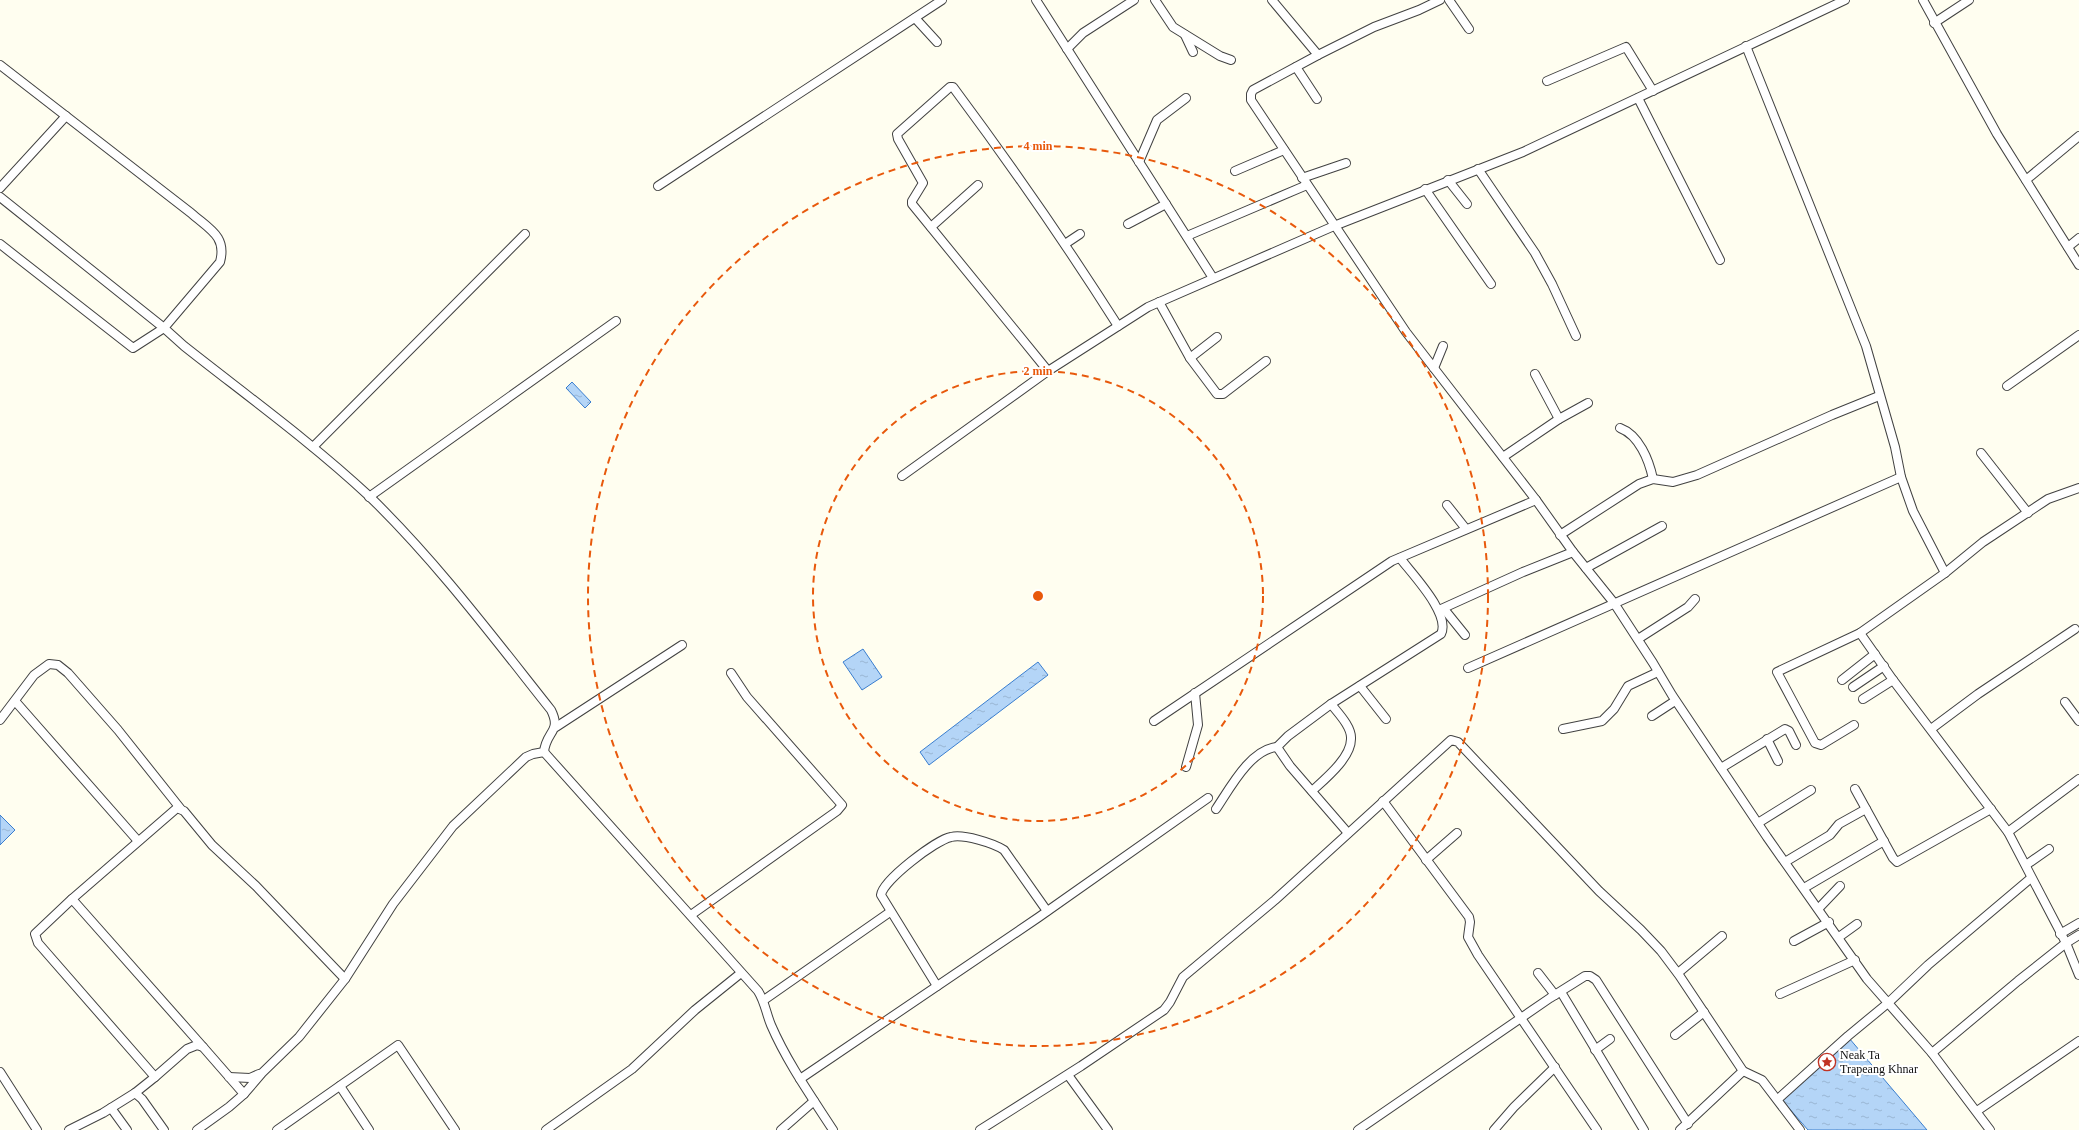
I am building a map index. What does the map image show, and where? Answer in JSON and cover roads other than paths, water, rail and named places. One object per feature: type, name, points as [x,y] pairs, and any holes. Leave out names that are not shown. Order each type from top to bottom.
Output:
[{"type":"street","points":[[658,186],[942,0]]},
{"type":"street","points":[[1036,0],[1187,236],[1212,278]]},
{"type":"street","points":[[1067,49],[1084,33],[1134,0]]},
{"type":"street","points":[[1155,0],[1173,27],[1220,56],[1231,60]]},
{"type":"street","points":[[1272,0],[1318,55]]},
{"type":"street","points":[[1440,0],[1419,10],[1374,27],[1318,55],[1253,90],[1251,100],[1406,332],[1503,456],[1573,552],[1614,603],[1638,639],[1675,701],[1758,824],[1829,922],[1867,979],[1932,1053],[1990,1130]]},
{"type":"street","points":[[1449,0],[1469,29]]},
{"type":"street","points":[[902,476],[1048,371],[1158,302],[1334,226],[1425,189],[1523,152],[1845,0]]},
{"type":"street","points":[[1923,0],[1934,23],[2026,180],[2079,265]]},
{"type":"street","points":[[1934,23],[1968,0]]},
{"type":"street","points":[[915,18],[936,42]]},
{"type":"street","points":[[1185,35],[1194,52]]},
{"type":"street","points":[[1746,46],[1866,346],[1879,396],[1895,447],[1901,477],[1913,511],[1945,573]]},
{"type":"street","points":[[1547,81],[1626,47],[1653,91]]},
{"type":"street","points":[[0,65],[191,213],[218,237],[224,250],[220,262],[164,328],[133,348],[0,244]]},
{"type":"street","points":[[1296,67],[1316,99]]},
{"type":"street","points":[[1048,371],[912,204],[912,200],[923,183],[897,135],[917,115],[952,87],[990,136],[1065,244],[1118,326]]},
{"type":"street","points":[[1139,162],[1157,120],[1186,98]]},
{"type":"street","points":[[1638,98],[1720,260]]},
{"type":"street","points":[[0,188],[66,116]]},
{"type":"street","points":[[2026,180],[2079,136]]},
{"type":"street","points":[[1234,171],[1284,150]]},
{"type":"street","points":[[1187,236],[1346,163]]},
{"type":"street","points":[[1478,169],[1535,253],[1552,284],[1576,336]]},
{"type":"street","points":[[1448,180],[1467,204]]},
{"type":"street","points":[[931,227],[978,185]]},
{"type":"street","points":[[1425,189],[1491,284]]},
{"type":"street","points":[[0,197],[164,328],[184,346],[313,447],[369,496],[409,537],[498,643],[551,710],[555,719],[556,727]]},
{"type":"street","points":[[1128,224],[1166,204]]},
{"type":"street","points":[[313,447],[525,234]]},
{"type":"street","points":[[1065,244],[1080,234]]},
{"type":"street","points":[[2068,247],[2079,238]]},
{"type":"street","points":[[1158,302],[1190,358],[1217,394],[1223,394],[1266,361]]},
{"type":"street","points":[[369,496],[616,321]]},
{"type":"street","points":[[2007,386],[2079,335]]},
{"type":"street","points":[[1190,358],[1217,337]]},
{"type":"street","points":[[1434,368],[1443,346]]},
{"type":"street","points":[[1534,374],[1559,419]]},
{"type":"street","points":[[1560,535],[1639,484],[1654,478],[1673,482],[1697,475],[1825,418],[1879,396]]},
{"type":"street","points":[[1503,456],[1559,419],[1588,403]]},
{"type":"street","points":[[1620,428],[1634,436],[1654,478]]},
{"type":"street","points":[[1981,453],[2028,513]]},
{"type":"street","points":[[1468,668],[1901,477]]},
{"type":"street","points":[[1854,725],[1821,744],[1815,743],[1777,672],[1860,633],[1945,573],[1983,542],[2048,499],[2079,488]]},
{"type":"street","points":[[1154,721],[1369,575],[1400,558],[1536,500]]},
{"type":"street","points":[[1447,505],[1466,529]]},
{"type":"street","points":[[1586,568],[1662,526]]},
{"type":"street","points":[[1442,609],[1523,572],[1573,552]]},
{"type":"street","points":[[1400,558],[1465,635]]},
{"type":"street","points":[[1638,639],[1688,607],[1695,599]]},
{"type":"street","points":[[1216,809],[1245,767],[1261,753],[1268,749],[1277,747],[1288,736],[1331,704],[1441,634],[1443,625],[1442,609]]},
{"type":"street","points":[[1931,730],[1978,694],[2075,629]]},
{"type":"street","points":[[1860,633],[1893,680],[2008,832],[2066,943],[2079,975]]},
{"type":"street","points":[[544,752],[545,745],[556,727],[682,645]]},
{"type":"street","points":[[1842,680],[1876,654]]},
{"type":"street","points":[[0,720],[34,675],[49,664],[58,665],[68,673],[118,730],[180,808],[212,845],[256,886],[345,980]]},
{"type":"street","points":[[1853,687],[1884,666]]},
{"type":"street","points":[[1563,729],[1602,721],[1614,709],[1628,686],[1658,672]]},
{"type":"street","points":[[690,914],[787,848],[837,811],[842,805],[747,697],[731,673]]},
{"type":"street","points":[[1863,699],[1893,680]]},
{"type":"street","points":[[1360,686],[1386,719]]},
{"type":"street","points":[[1186,767],[1198,724],[1195,694]]},
{"type":"street","points":[[15,701],[138,841]]},
{"type":"street","points":[[1652,716],[1675,701]]},
{"type":"street","points":[[2065,702],[2079,721]]},
{"type":"street","points":[[1312,791],[1343,760],[1351,739],[1348,729],[1331,704]]},
{"type":"street","points":[[1721,768],[1785,729],[1789,731],[1796,745]]},
{"type":"street","points":[[1768,739],[1778,761]]},
{"type":"street","points":[[980,1130],[1068,1075],[1164,1010],[1170,1002],[1183,977],[1275,900],[1448,742],[1454,740],[1458,742],[1599,891],[1641,930],[1678,973],[1743,1071],[1762,1080],[1778,1099],[1800,1130]]},
{"type":"street","points":[[1277,747],[1290,766],[1348,833]]},
{"type":"street","points":[[544,752],[690,914],[764,1000],[770,1024],[800,1079],[833,1130]]},
{"type":"street","points":[[197,1130],[244,1094],[262,1073],[299,1037],[345,980],[393,904],[453,826],[526,757],[544,752]]},
{"type":"street","points":[[2008,832],[2079,779]]},
{"type":"street","points":[[1855,789],[1893,858],[1899,862],[1991,809]]},
{"type":"street","points":[[1758,824],[1811,790]]},
{"type":"street","points":[[800,1079],[1048,911],[1208,798]]},
{"type":"street","points":[[1383,801],[1469,917],[1470,922],[1468,937],[1478,955],[1597,1130]]},
{"type":"street","points":[[156,1077],[35,939],[37,931],[72,899],[173,810],[180,808]]},
{"type":"street","points":[[1785,862],[1830,836],[1839,824],[1866,809]]},
{"type":"street","points":[[1426,860],[1457,833]]},
{"type":"street","points":[[938,986],[890,912],[881,895],[887,883],[916,858],[942,840],[958,837],[997,845],[1004,850],[1048,911]]},
{"type":"street","points":[[1804,888],[1884,841]]},
{"type":"street","points":[[2026,866],[2049,849]]},
{"type":"street","points":[[1778,1099],[1848,1036],[1888,1003],[1928,965],[2031,878]]},
{"type":"street","points":[[1819,908],[1840,886]]},
{"type":"street","points":[[72,899],[244,1094]]},
{"type":"street","points":[[764,1000],[890,912]]},
{"type":"street","points":[[1794,941],[1829,922]]},
{"type":"street","points":[[2060,934],[2079,923]]},
{"type":"street","points":[[1839,937],[1857,924]]},
{"type":"street","points":[[1932,1053],[2066,943],[2079,935]]},
{"type":"street","points":[[1678,973],[1722,936]]},
{"type":"street","points":[[1780,994],[1855,960]]},
{"type":"street","points":[[546,1130],[632,1068],[696,1010],[741,973]]},
{"type":"street","points":[[1538,973],[1558,994],[1595,1050],[1644,1130]]},
{"type":"street","points":[[1358,1130],[1585,976],[1590,976],[1596,980],[1688,1124]]},
{"type":"street","points":[[1675,1035],[1704,1012]]},
{"type":"street","points":[[1595,1050],[1610,1039]]},
{"type":"street","points":[[1977,1111],[2079,1041]]},
{"type":"street","points":[[69,1130],[111,1108],[135,1093],[156,1077],[187,1049],[197,1045],[202,1047]]},
{"type":"street","points":[[277,1130],[288,1127],[340,1086],[398,1046],[455,1130]]},
{"type":"street","points":[[1494,1130],[1514,1107],[1555,1067]]},
{"type":"street","points":[[1680,1130],[1743,1071]]},
{"type":"street","points":[[0,1072],[37,1130]]},
{"type":"street","points":[[229,1077],[250,1078],[262,1073]]},
{"type":"street","points":[[1068,1075],[1108,1130]]},
{"type":"street","points":[[340,1086],[369,1130]]},
{"type":"street","points":[[135,1093],[142,1098],[164,1130]]},
{"type":"street","points":[[782,1130],[814,1101]]},
{"type":"street","points":[[111,1108],[127,1130]]},
{"type":"water","points":[[572,382],[591,402],[585,408],[566,388]]},
{"type":"water","points":[[863,649],[882,677],[862,690],[843,662]]},
{"type":"water","points":[[1038,662],[1048,675],[929,765],[920,752]]},
{"type":"water","points":[[0,815],[15,830],[0,845]]},
{"type":"water","points":[[1849,1038],[1927,1130],[1808,1130],[1781,1099]]},
{"type":"place","name":"Neak Ta Trapeang Khnar","points":[[1827,1062]]}]
